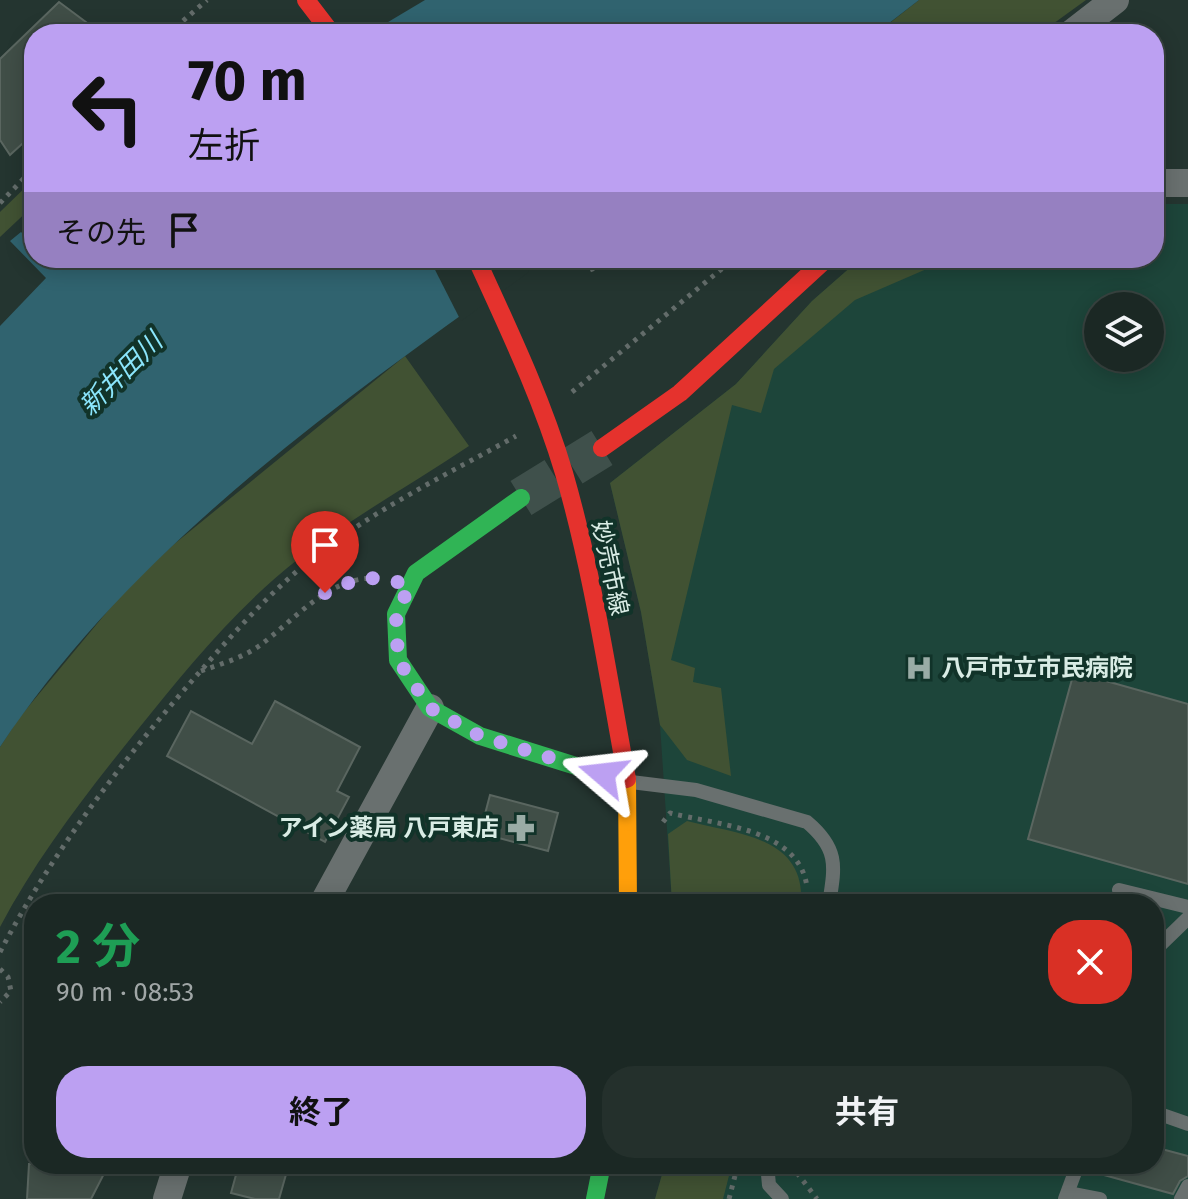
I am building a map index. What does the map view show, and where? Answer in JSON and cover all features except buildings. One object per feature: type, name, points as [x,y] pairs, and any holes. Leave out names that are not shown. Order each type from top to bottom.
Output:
[{"type":"street","points":[[306,0],[324,24]]},
{"type":"street","points":[[1084,24],[1115,0]]},
{"type":"street","points":[[1164,183],[1188,183]]},
{"type":"street","name":"妙売市線","points":[[481,268],[524,364],[563,471],[586,559],[627,782],[628,894]]},
{"type":"street","points":[[602,448],[680,393],[816,268]]},
{"type":"street","points":[[521,498],[416,573],[396,614],[398,660],[430,708],[480,736],[627,782]]},
{"type":"street","points":[[328,894],[430,708]]},
{"type":"street","points":[[167,1199],[175,1174]]},
{"type":"street","points":[[595,1199],[600,1174]]},
{"type":"lane","points":[[627,782],[696,790],[807,822],[821,834],[835,866],[831,894]]},
{"type":"lane","points":[[1119,890],[1135,894]]},
{"type":"lane","points":[[1164,901],[1188,907]]},
{"type":"lane","points":[[1164,941],[1188,918]]},
{"type":"lane","points":[[1164,1116],[1188,1124]]},
{"type":"lane","points":[[768,1174],[769,1185],[782,1199]]},
{"type":"lane","points":[[1075,1174],[1067,1196],[1100,1199]]},
{"type":"lane","points":[[1181,1199],[1188,1186]]},
{"type":"path","points":[[179,24],[207,0]]},
{"type":"path","points":[[0,203],[24,178]]},
{"type":"path","points":[[590,270],[595,268]]},
{"type":"path","points":[[567,396],[723,268]]},
{"type":"path","points":[[30,894],[87,812],[200,671],[230,637],[308,562],[417,490],[517,435]]},
{"type":"path","points":[[200,671],[256,648],[325,593],[357,578],[388,578],[410,586]]},
{"type":"path","points":[[661,824],[670,813],[774,840],[786,848],[805,874],[808,894]]},
{"type":"path","points":[[0,952],[24,906]]},
{"type":"path","points":[[0,969],[8,977],[11,991],[0,1002]]},
{"type":"path","points":[[729,1199],[735,1174]]},
{"type":"path","points":[[798,1174],[817,1199]]},
{"type":"shaded area","points":[[919,0],[1086,0],[1053,24],[891,22]]},
{"type":"shaded area","points":[[24,189],[24,214],[0,237],[0,212]]},
{"type":"shaded area","name":"八戸市立市民病院","points":[[1164,204],[1188,204],[1188,1199],[655,1199],[662,1174],[1164,1174],[1164,894],[671,894],[660,725],[641,612],[610,483],[736,384],[812,301],[850,268],[1164,268]]},
{"type":"shaded area","points":[[850,268],[929,268],[855,300],[774,369],[761,413],[732,405],[671,660],[695,668],[693,682],[721,688],[731,776],[687,760],[660,725],[641,612],[610,483],[736,384],[812,301]]},
{"type":"shaded area","points":[[405,356],[469,446],[360,515],[297,560],[231,620],[172,687],[81,803],[46,851],[0,927],[0,747],[19,718],[125,590],[173,545]]},
{"type":"shaded area","points":[[687,821],[764,842],[780,851],[792,864],[800,881],[801,894],[671,894],[668,834]]},
{"type":"shaded area","points":[[662,1174],[729,1174],[723,1199],[655,1199]]},
{"type":"water","points":[[425,0],[919,0],[888,24],[385,24]]},
{"type":"water","points":[[21,232],[24,235],[24,255],[10,241]]},
{"type":"water","name":"新井田川","points":[[36,268],[527,268],[319,421],[179,540],[114,604],[54,673],[0,747],[0,326],[46,278]]},
{"type":"pier","points":[[434,268],[527,268],[529,272],[461,321]]},
{"type":"tunnel","points":[[521,498],[602,448]]},
{"type":"traffic: fast","points":[[521,498],[416,573],[396,614],[398,660],[430,708],[480,736],[627,782]]},
{"type":"traffic: fast","points":[[595,1199],[600,1174]]},
{"type":"traffic: slow","points":[[627,779],[628,894]]},
{"type":"traffic: jam","points":[[306,0],[324,24]]},
{"type":"traffic: jam","points":[[481,268],[535,391],[564,473],[592,587],[627,779]]},
{"type":"traffic: jam","points":[[602,448],[680,393],[816,268]]},
{"type":"place","name":"八戸市立市民病院","points":[[919,668]]},
{"type":"place","name":"アイン薬局 八戸東店","points":[[521,828]]},
{"type":"route","points":[[325,593],[357,578],[388,578],[410,586],[396,614],[398,660],[430,708],[480,736],[603,774]]}]
